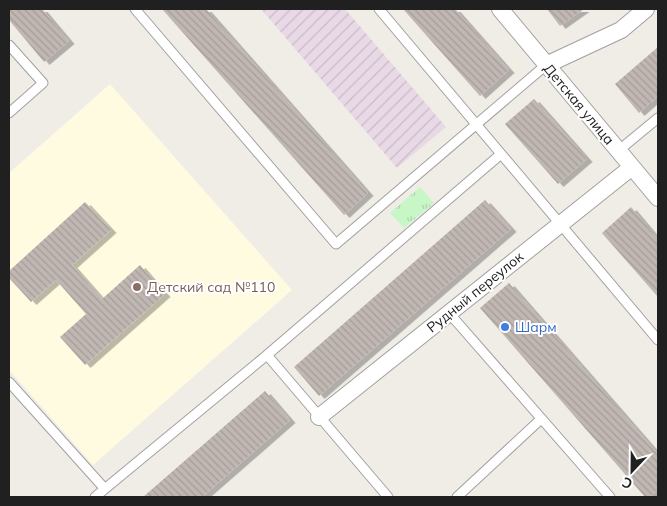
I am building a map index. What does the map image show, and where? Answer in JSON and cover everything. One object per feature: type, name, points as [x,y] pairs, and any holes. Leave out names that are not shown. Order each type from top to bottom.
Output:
[{"type":"street","name":"Детская улица","points":[[500,9],[658,198]]},
{"type":"street","points":[[546,65],[621,30],[646,9]]},
{"type":"street","name":"Рудный переулок","points":[[319,417],[632,167]]},
{"type":"lane","points":[[135,9],[336,244],[546,65]]},
{"type":"lane","points":[[379,9],[658,340]]},
{"type":"lane","points":[[9,45],[42,83],[9,113]]},
{"type":"lane","points":[[618,151],[658,118]]},
{"type":"lane","points":[[95,497],[267,354],[501,154]]},
{"type":"lane","points":[[449,313],[610,497]]},
{"type":"lane","points":[[267,354],[388,497]]},
{"type":"lane","points":[[9,382],[105,489]]},
{"type":"lane","points":[[458,497],[541,418]]},
{"type":"shaded area","points":[[261,9],[345,9],[446,127],[397,168]]},
{"type":"shaded area","points":[[110,84],[292,290],[93,465],[9,370],[9,173]]},
{"type":"green space","points":[[420,187],[434,203],[404,228],[390,213]]},
{"type":"building","points":[[9,9],[42,9],[69,41],[44,62],[9,20]]},
{"type":"building","points":[[162,9],[206,9],[368,193],[344,215]]},
{"type":"building","points":[[403,9],[455,9],[509,70],[480,96]]},
{"type":"building","points":[[547,9],[584,9],[560,26]]},
{"type":"building","points":[[658,47],[658,96],[639,113],[615,84]]},
{"type":"building","points":[[534,99],[587,159],[558,184],[505,124]]},
{"type":"building","points":[[485,200],[511,229],[319,396],[294,367]]},
{"type":"building","name":"Детский сад №110","points":[[85,202],[111,230],[72,265],[102,299],[140,265],[165,294],[85,365],[60,337],[86,314],[56,280],[31,302],[9,278],[9,271]]},
{"type":"building","points":[[631,207],[658,239],[658,297],[602,233]]},
{"type":"building","points":[[509,283],[658,454],[658,490],[649,497],[645,497],[480,308]]},
{"type":"building","points":[[265,391],[290,420],[202,497],[143,497]]},
{"type":"place","name":"Детский сад №110","points":[[137,287]]},
{"type":"place","name":"Шарм","points":[[505,327]]}]
